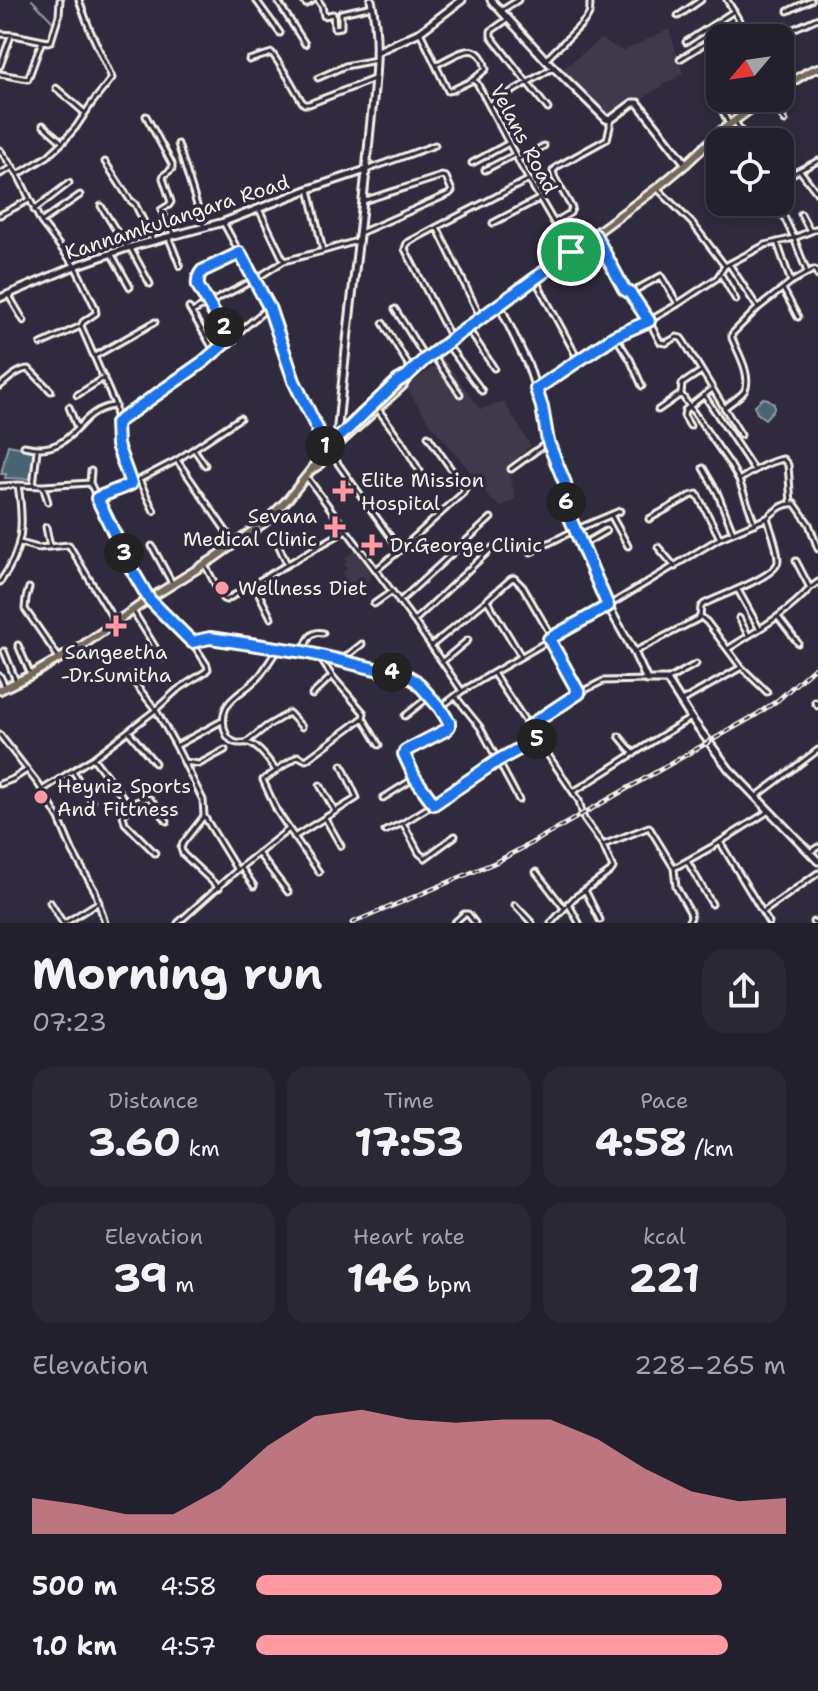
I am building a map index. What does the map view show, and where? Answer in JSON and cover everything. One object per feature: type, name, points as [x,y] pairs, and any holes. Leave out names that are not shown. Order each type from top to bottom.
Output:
[{"type":"main road","points":[[794,81],[818,68]]},
{"type":"main road","points":[[336,442],[398,381],[657,188],[747,112]]},
{"type":"main road","points":[[3,688],[83,645],[205,565],[274,515],[327,448],[403,385],[410,374]]},
{"type":"street","points":[[0,34],[48,42],[53,38],[60,0]]},
{"type":"street","points":[[18,175],[48,156],[63,142],[112,78],[79,0]]},
{"type":"street","points":[[256,0],[280,33]]},
{"type":"street","points":[[277,0],[305,44]]},
{"type":"street","points":[[303,0],[306,4],[315,0],[322,6],[324,16],[372,3],[376,52],[336,442]]},
{"type":"street","points":[[376,52],[420,32],[462,0]]},
{"type":"street","points":[[491,0],[546,60],[610,120]]},
{"type":"street","points":[[501,11],[518,0]]},
{"type":"street","points":[[546,60],[585,22],[590,13],[590,0]]},
{"type":"street","points":[[678,16],[701,0]]},
{"type":"street","points":[[680,59],[740,22],[727,0]]},
{"type":"street","points":[[788,11],[811,0]]},
{"type":"street","points":[[686,42],[734,11]]},
{"type":"street","points":[[333,14],[334,28],[341,27],[340,13]]},
{"type":"street","points":[[794,29],[818,18]]},
{"type":"street","points":[[508,19],[491,31],[491,36],[548,109]]},
{"type":"street","name":"Velans Road","points":[[420,32],[446,88],[450,91],[473,80],[477,83],[571,252]]},
{"type":"street","points":[[0,66],[11,35]]},
{"type":"street","points":[[0,74],[28,79],[42,41]]},
{"type":"street","points":[[436,65],[465,50],[476,51],[482,56],[486,69],[473,80]]},
{"type":"street","points":[[249,60],[272,53],[304,104],[374,79]]},
{"type":"street","points":[[318,78],[345,66],[376,60]]},
{"type":"street","points":[[489,105],[554,67]]},
{"type":"street","points":[[56,88],[85,113]]},
{"type":"street","points":[[610,120],[633,103],[638,103],[686,164]]},
{"type":"street","points":[[726,112],[736,128]]},
{"type":"street","points":[[778,112],[785,121]]},
{"type":"street","points":[[146,116],[172,164],[172,169],[163,178],[171,202],[161,210],[180,266]]},
{"type":"street","points":[[553,223],[570,213],[572,208],[553,171],[607,139],[610,120]]},
{"type":"street","points":[[43,125],[63,142]]},
{"type":"street","points":[[472,163],[509,143]]},
{"type":"street","points":[[178,144],[204,228]]},
{"type":"street","points":[[366,170],[435,145]]},
{"type":"street","points":[[518,160],[544,146]]},
{"type":"street","points":[[0,150],[18,175],[41,222],[75,266],[96,311],[81,326],[41,344]]},
{"type":"street","points":[[485,170],[515,155]]},
{"type":"street","points":[[794,174],[818,161]]},
{"type":"street","points":[[105,162],[135,204],[154,242]]},
{"type":"street","points":[[0,174],[13,167]]},
{"type":"street","name":"Kannamkulangara Road","points":[[0,298],[75,266],[224,222],[366,170]]},
{"type":"street","points":[[800,171],[818,194]]},
{"type":"street","points":[[359,234],[452,191],[446,177],[442,176],[363,201]]},
{"type":"street","points":[[482,391],[449,341],[405,249],[407,243],[529,179]]},
{"type":"street","points":[[34,210],[69,183]]},
{"type":"street","points":[[657,188],[727,264],[758,308]]},
{"type":"street","points":[[309,189],[323,251]]},
{"type":"street","points":[[41,222],[80,195]]},
{"type":"street","points":[[493,223],[539,198]]},
{"type":"street","points":[[0,215],[29,200]]},
{"type":"street","points":[[101,206],[150,284]]},
{"type":"street","points":[[259,209],[284,261]]},
{"type":"street","points":[[801,214],[810,231]]},
{"type":"street","points":[[784,216],[807,272]]},
{"type":"street","points":[[224,222],[269,307],[294,381],[327,448],[400,550]]},
{"type":"street","points":[[437,227],[481,318]]},
{"type":"street","points":[[536,389],[615,336],[678,304],[721,275],[727,264],[765,245],[818,228]]},
{"type":"street","points":[[595,235],[624,289],[630,293],[663,344],[681,338],[741,435]]},
{"type":"street","points":[[215,352],[190,310],[254,280],[284,261],[357,241]]},
{"type":"street","points":[[777,242],[791,282]]},
{"type":"street","points":[[232,337],[198,286],[198,275],[240,253]]},
{"type":"street","points":[[112,254],[130,287]]},
{"type":"street","points":[[724,408],[740,396],[747,385],[732,334],[791,282],[815,270],[818,276]]},
{"type":"street","points":[[721,275],[736,300]]},
{"type":"street","points":[[630,293],[661,276],[678,304]]},
{"type":"street","points":[[535,279],[578,359]]},
{"type":"street","points":[[783,289],[798,317]]},
{"type":"street","points":[[8,294],[24,321]]},
{"type":"street","points":[[499,304],[528,365],[542,407],[548,442],[565,483],[567,511],[608,606],[647,680]]},
{"type":"street","points":[[116,423],[215,352],[269,307]]},
{"type":"street","points":[[395,309],[460,394]]},
{"type":"street","points":[[95,356],[155,322]]},
{"type":"street","points":[[383,323],[410,374]]},
{"type":"street","points":[[81,326],[115,405],[117,445],[131,484]]},
{"type":"street","points":[[467,327],[494,368]]},
{"type":"street","points":[[615,336],[642,386]]},
{"type":"street","points":[[0,386],[19,372],[29,369],[51,391]]},
{"type":"street","points":[[701,371],[682,384],[681,394],[739,480],[755,524]]},
{"type":"street","points":[[77,395],[104,378]]},
{"type":"street","points":[[690,426],[684,413],[712,389]]},
{"type":"street","points":[[658,410],[681,394]]},
{"type":"street","points":[[704,395],[754,470]]},
{"type":"street","points":[[24,446],[37,449],[60,445],[102,408],[115,405]]},
{"type":"street","points":[[69,407],[77,428]]},
{"type":"street","points":[[377,408],[421,473]]},
{"type":"street","points":[[97,498],[177,460],[240,418]]},
{"type":"street","points":[[376,570],[465,489],[428,436]]},
{"type":"street","points":[[511,469],[548,442]]},
{"type":"street","points":[[33,486],[37,449]]},
{"type":"street","points":[[194,449],[205,465]]},
{"type":"street","points":[[739,480],[754,470],[783,459],[788,465],[791,503]]},
{"type":"street","points":[[177,460],[235,544]]},
{"type":"street","points":[[703,468],[717,492],[733,532]]},
{"type":"street","points":[[42,790],[93,758],[208,669],[192,642],[149,599],[90,483],[91,471]]},
{"type":"street","points":[[308,473],[462,691]]},
{"type":"street","points":[[139,480],[154,511]]},
{"type":"street","points":[[0,486],[90,483]]},
{"type":"street","points":[[0,582],[20,543],[22,517],[18,485]]},
{"type":"street","points":[[43,486],[48,502]]},
{"type":"street","points":[[649,519],[697,494],[720,538]]},
{"type":"street","points":[[440,708],[462,691],[720,538],[767,518],[780,507],[791,503],[798,507],[809,524],[818,549]]},
{"type":"street","points":[[531,552],[620,511]]},
{"type":"street","points":[[611,515],[628,546]]},
{"type":"street","points":[[399,602],[491,518]]},
{"type":"street","points":[[634,652],[691,623],[700,616],[704,604],[769,573],[777,566],[776,546],[767,518]]},
{"type":"street","points":[[46,527],[50,548]]},
{"type":"street","points":[[205,565],[226,600],[347,530]]},
{"type":"street","points":[[582,545],[606,531]]},
{"type":"street","points":[[277,542],[288,565]]},
{"type":"street","points":[[20,543],[38,548],[69,545],[115,622]]},
{"type":"street","points":[[152,546],[173,585]]},
{"type":"street","points":[[658,547],[675,567]]},
{"type":"street","points":[[414,621],[492,548]]},
{"type":"street","points":[[796,561],[810,588]]},
{"type":"street","points":[[431,646],[514,578],[551,638],[579,693]]},
{"type":"street","points":[[728,649],[778,617],[818,582]]},
{"type":"street","points":[[254,585],[271,618]]},
{"type":"street","points":[[29,588],[25,609],[59,658]]},
{"type":"street","points":[[737,589],[759,628]]},
{"type":"street","points":[[374,604],[392,592]]},
{"type":"street","points":[[487,600],[521,656]]},
{"type":"street","points":[[133,611],[162,658]]},
{"type":"street","points":[[700,616],[741,667],[767,692]]},
{"type":"street","points":[[778,617],[798,643]]},
{"type":"street","points":[[739,618],[748,635]]},
{"type":"street","points":[[304,652],[306,641],[312,634],[323,633]]},
{"type":"street","points":[[192,642],[210,638],[304,652],[381,669],[416,681],[449,722],[446,730],[405,751],[415,778],[434,804]]},
{"type":"street","points":[[443,661],[468,640]]},
{"type":"street","points":[[342,660],[362,644]]},
{"type":"street","points":[[18,645],[31,675]]},
{"type":"street","points":[[278,649],[261,674],[229,702],[224,711],[225,731],[236,743],[247,742],[289,713],[302,727]]},
{"type":"street","points":[[4,651],[16,681]]},
{"type":"street","points":[[318,655],[364,713],[363,718],[379,745]]},
{"type":"street","points":[[381,669],[393,655]]},
{"type":"street","points":[[529,726],[603,681],[667,680],[696,664]]},
{"type":"street","points":[[680,702],[741,667]]},
{"type":"street","points":[[493,673],[579,801],[584,819],[603,845],[613,868],[568,903],[551,923]]},
{"type":"street","points":[[0,676],[3,688]]},
{"type":"street","points":[[129,676],[156,710],[176,746],[203,800],[204,816],[254,886]]},
{"type":"street","points":[[312,695],[332,676]]},
{"type":"street","points":[[667,680],[729,769],[818,861]]},
{"type":"street","points":[[405,716],[431,696]]},
{"type":"street","points":[[455,696],[480,727],[519,800]]},
{"type":"street","points":[[319,872],[277,811],[263,780],[298,756],[306,760],[363,718]]},
{"type":"street","points":[[573,792],[691,718]]},
{"type":"street","points":[[176,746],[224,720]]},
{"type":"street","points":[[128,731],[155,763]]},
{"type":"street","points":[[0,735],[42,790],[59,819],[95,891],[105,923]]},
{"type":"street","points":[[619,736],[634,754]]},
{"type":"street","points":[[385,831],[403,823],[497,761],[537,739]]},
{"type":"street","points":[[247,742],[261,752],[276,771]]},
{"type":"street","points":[[184,762],[199,764],[225,750]]},
{"type":"street","points":[[757,796],[818,750]]},
{"type":"street","points":[[93,758],[129,805]]},
{"type":"street","points":[[294,837],[357,798],[342,765]]},
{"type":"street","points":[[0,784],[27,770]]},
{"type":"street","points":[[73,771],[92,802]]},
{"type":"street","points":[[383,798],[415,778]]},
{"type":"street","points":[[320,785],[335,811]]},
{"type":"street","points":[[129,805],[150,799],[167,821]]},
{"type":"street","points":[[129,805],[123,815],[125,823],[155,853]]},
{"type":"street","points":[[674,868],[771,810]]},
{"type":"street","points":[[204,816],[181,848],[188,860],[219,888]]},
{"type":"street","points":[[324,818],[341,846]]},
{"type":"street","points":[[403,823],[422,857],[427,857],[455,836]]},
{"type":"street","points":[[603,845],[649,827],[674,868],[676,887],[690,912],[688,923]]},
{"type":"street","points":[[178,923],[289,829]]},
{"type":"street","points":[[720,842],[769,923]]},
{"type":"street","points":[[810,852],[818,847]]},
{"type":"street","points":[[258,853],[288,892]]},
{"type":"street","points":[[687,861],[712,904]]},
{"type":"street","points":[[536,872],[564,908]]},
{"type":"street","points":[[762,912],[818,873]]},
{"type":"street","points":[[585,890],[600,920]]},
{"type":"street","points":[[50,902],[64,923],[99,902]]},
{"type":"street","points":[[568,903],[579,923]]},
{"type":"street","points":[[515,905],[532,923]]},
{"type":"street","points":[[454,923],[468,914],[475,923]]},
{"type":"shaded area","points":[[669,29],[683,73],[608,120],[563,69],[600,39],[623,51]]},
{"type":"shaded area","points":[[444,359],[480,409],[504,402],[531,446],[507,466],[516,499],[501,507],[489,498],[429,422],[406,387]]},
{"type":"shaded area","points":[[358,550],[372,577],[366,581],[363,576],[346,587],[342,580],[345,579],[342,573],[347,569],[345,557]]},
{"type":"water","points":[[763,398],[774,404],[774,409],[765,419],[754,406]]},
{"type":"water","points":[[8,445],[35,450],[32,479],[5,478],[6,474],[1,474]]},
{"type":"waterway","points":[[32,0],[52,21]]},
{"type":"railway","points":[[352,923],[494,863],[530,844],[756,715],[818,664]]},
{"type":"place","name":"Elite Mission Hospital","points":[[343,491]]},
{"type":"place","name":"Sevana Medical Clinic","points":[[335,527]]},
{"type":"place","name":"Dr.George Clinic","points":[[372,545]]},
{"type":"place","name":"Wellness Diet","points":[[222,588]]},
{"type":"place","name":"Sangeetha -Dr.Sumitha","points":[[116,626]]},
{"type":"place","name":"Heyniz Sports And Fittness","points":[[41,797]]},
{"type":"route","points":[[595,235],[624,289],[649,321],[615,336],[536,389],[548,442],[565,483],[567,511],[608,606],[549,639],[579,693],[529,726],[537,739],[497,761],[434,804],[415,778],[404,754],[446,730],[449,722],[416,681],[396,673],[304,652],[210,638],[192,642],[149,599],[97,498],[131,484],[117,445],[116,423],[203,362],[232,337],[198,286],[198,275],[202,271],[240,253],[269,307],[294,381],[327,449],[424,360],[571,252],[595,235]]}]
